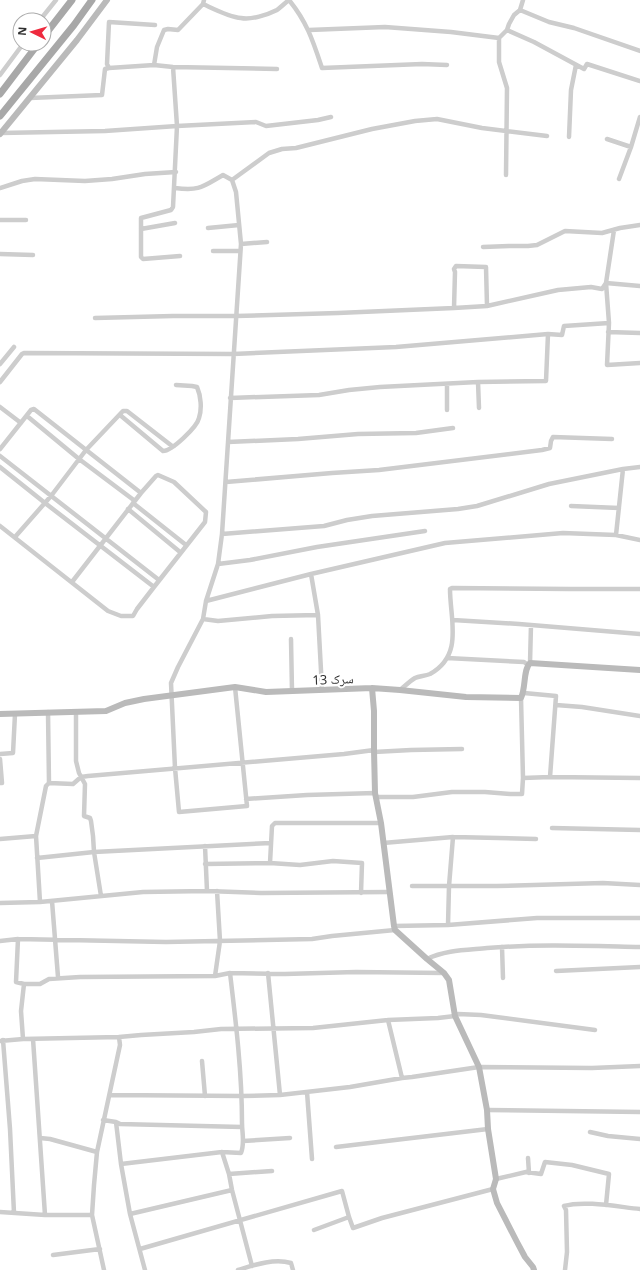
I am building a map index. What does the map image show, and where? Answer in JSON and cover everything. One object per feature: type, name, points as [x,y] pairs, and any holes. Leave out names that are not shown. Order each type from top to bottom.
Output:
[{"type":"main road","points":[[52,26],[72,0]]},
{"type":"main road","points":[[0,116],[74,25],[92,0]]},
{"type":"main road","points":[[0,94],[32,52]]},
{"type":"street","points":[[46,12],[56,0]]},
{"type":"street","points":[[0,134],[77,40],[107,0]]},
{"type":"street","points":[[154,65],[157,47],[164,30],[178,30],[204,2],[240,18],[247,18],[268,14],[278,9],[289,0],[303,18],[309,30],[322,68],[422,64],[447,65]]},
{"type":"street","points":[[506,174],[505,132],[507,88],[499,62],[499,38],[507,30],[511,20],[520,10],[523,0]]},
{"type":"street","points":[[520,10],[549,22],[574,28],[640,51]]},
{"type":"street","points":[[109,68],[107,64],[109,22],[156,25]]},
{"type":"street","points":[[309,30],[385,27],[451,32],[499,38]]},
{"type":"street","points":[[507,30],[534,42],[584,69],[587,64],[640,81]]},
{"type":"street","points":[[0,75],[17,52]]},
{"type":"street","points":[[30,98],[102,95],[105,69],[109,68],[154,65],[173,67],[277,69]]},
{"type":"street","points":[[569,137],[571,90],[576,65]]},
{"type":"street","points":[[173,67],[177,126],[174,204],[171,210],[143,216],[141,220],[142,259],[180,256]]},
{"type":"street","points":[[0,134],[106,131],[256,122],[266,126],[331,117]]},
{"type":"street","points":[[620,180],[640,117]]},
{"type":"street","points":[[232,180],[269,153],[282,149],[296,148],[372,129],[415,121],[437,119],[505,132],[547,136]]},
{"type":"street","points":[[607,139],[631,147]]},
{"type":"street","points":[[0,188],[22,181],[35,179],[85,181],[176,172]]},
{"type":"street","points":[[175,188],[190,190],[202,188],[223,175],[232,180],[236,192],[241,244],[230,398],[226,482],[218,564],[206,601],[203,619],[171,683],[175,768],[179,812],[246,806],[235,686]]},
{"type":"street","points":[[0,220],[26,220]]},
{"type":"street","points":[[141,230],[175,223]]},
{"type":"street","points":[[208,228],[239,225]]},
{"type":"street","points":[[483,247],[537,245],[565,231],[602,233],[640,225]]},
{"type":"street","points":[[614,230],[606,283],[609,323],[608,365],[640,363]]},
{"type":"street","points":[[241,244],[267,242]]},
{"type":"street","points":[[213,251],[240,251]]},
{"type":"street","points":[[0,254],[34,255]]},
{"type":"street","points":[[454,308],[456,272],[454,269],[456,266],[486,267],[488,306]]},
{"type":"street","points":[[606,283],[640,284]]},
{"type":"street","points":[[95,318],[338,313],[488,306],[558,290],[591,288],[602,289],[606,283]]},
{"type":"street","points":[[0,382],[24,353],[233,354],[396,347],[548,334],[562,335],[564,326],[609,323]]},
{"type":"street","points":[[608,332],[640,333]]},
{"type":"street","points":[[230,398],[319,395],[380,387],[478,382],[546,381],[548,334]]},
{"type":"street","points":[[0,364],[14,347]]},
{"type":"street","points":[[478,382],[479,408]]},
{"type":"street","points":[[447,384],[447,410]]},
{"type":"street","points":[[120,415],[166,451],[178,444],[199,420],[200,393],[197,387],[176,385]]},
{"type":"street","points":[[0,407],[21,423]]},
{"type":"street","points":[[0,449],[31,410],[34,409],[141,494]]},
{"type":"street","points":[[15,537],[51,496],[86,450],[123,411],[127,411],[174,446]]},
{"type":"street","points":[[27,416],[186,545]]},
{"type":"street","points":[[228,442],[298,439],[358,434],[416,433],[453,428]]},
{"type":"street","points":[[226,482],[379,470],[542,450],[550,448],[553,438],[612,439]]},
{"type":"street","points":[[0,456],[159,580]]},
{"type":"street","points":[[0,467],[154,587]]},
{"type":"street","points":[[222,534],[324,526],[372,516],[458,509],[477,506],[549,484],[623,469],[640,468]]},
{"type":"street","points":[[616,535],[623,469]]},
{"type":"street","points":[[0,526],[108,611],[122,616],[133,616],[180,552],[205,522],[206,512],[174,482],[158,475],[156,476],[128,509],[72,582]]},
{"type":"street","points":[[571,506],[619,508]]},
{"type":"street","points":[[128,509],[180,552]]},
{"type":"street","points":[[218,564],[250,560],[317,547],[425,531]]},
{"type":"street","points":[[206,601],[311,574],[445,543],[563,533],[616,535],[640,540]]},
{"type":"street","points":[[311,574],[318,615],[322,689]]},
{"type":"street","points":[[400,690],[416,678],[429,674],[447,658],[453,642],[453,620],[450,596],[450,589],[452,588],[640,588]]},
{"type":"street","points":[[203,619],[218,621],[272,616],[318,615]]},
{"type":"street","points":[[453,620],[640,634]]},
{"type":"street","points":[[246,800],[307,795],[412,797],[452,792],[522,794],[523,696],[529,664],[531,625]]},
{"type":"street","points":[[291,639],[292,691]]},
{"type":"street","points":[[447,658],[640,670]]},
{"type":"street","name":"سرک 13","points":[[0,714],[106,711],[125,703],[193,691],[235,686],[266,692],[372,688],[466,697],[523,696]]},
{"type":"street","points":[[372,688],[376,796],[394,928],[427,960],[444,973],[449,980],[455,1016],[479,1067],[487,1110],[488,1129],[496,1179],[494,1190],[497,1203],[525,1257],[534,1270]]},
{"type":"street","points":[[523,696],[556,696],[550,777]]},
{"type":"street","points":[[556,705],[582,707],[640,716]]},
{"type":"street","points":[[40,902],[36,836],[46,786],[49,783],[48,712]]},
{"type":"street","points":[[76,712],[76,760],[81,778],[85,784],[84,816],[90,818],[91,821],[101,896]]},
{"type":"street","points":[[0,754],[13,753],[15,714]]},
{"type":"street","points":[[49,783],[73,784],[81,778],[88,776],[374,751],[462,749]]},
{"type":"street","points":[[0,759],[2,783],[0,783]]},
{"type":"street","points":[[523,778],[640,778]]},
{"type":"street","points":[[270,863],[272,826],[275,823],[381,824]]},
{"type":"street","points":[[552,828],[640,830]]},
{"type":"street","points":[[0,839],[36,836]]},
{"type":"street","points":[[383,843],[453,837],[536,839]]},
{"type":"street","points":[[448,925],[449,886],[453,837]]},
{"type":"street","points":[[37,858],[94,852],[271,843]]},
{"type":"street","points":[[204,846],[207,891]]},
{"type":"street","points":[[205,864],[270,863],[300,865],[333,861],[362,863],[361,893]]},
{"type":"street","points":[[412,886],[503,886],[603,883],[640,885]]},
{"type":"street","points":[[214,976],[220,941],[218,891]]},
{"type":"street","points":[[0,903],[40,902],[143,892],[389,892]]},
{"type":"street","points":[[52,901],[58,978]]},
{"type":"street","points":[[0,941],[18,939],[166,942],[312,939],[394,928],[537,918],[640,918]]},
{"type":"street","points":[[18,939],[16,982],[24,984],[40,984],[48,979],[58,978],[214,976],[230,973],[444,973]]},
{"type":"street","points":[[427,960],[436,955],[458,950],[533,945],[640,947]]},
{"type":"street","points":[[502,947],[502,978]]},
{"type":"street","points":[[556,971],[640,967]]},
{"type":"street","points":[[121,1164],[222,1152],[241,1153],[244,1146],[242,1127],[242,1096],[237,1029],[230,973]]},
{"type":"street","points":[[268,973],[280,1095]]},
{"type":"street","points":[[23,1039],[21,1011],[24,984]]},
{"type":"street","points":[[14,1213],[10,1129],[2,1040],[33,1038],[119,1037],[221,1029],[313,1028],[388,1020],[424,1019],[455,1016],[458,1014],[481,1015],[595,1030]]},
{"type":"street","points":[[388,1020],[402,1078]]},
{"type":"street","points":[[104,1270],[92,1214],[97,1152],[120,1045],[119,1037]]},
{"type":"street","points":[[33,1038],[45,1215]]},
{"type":"street","points":[[202,1061],[205,1096]]},
{"type":"street","points":[[110,1095],[280,1095],[350,1087],[479,1067],[592,1068],[640,1066]]},
{"type":"street","points":[[308,1092],[312,1159]]},
{"type":"street","points":[[487,1110],[640,1112]]},
{"type":"street","points":[[103,1120],[120,1124],[242,1127]]},
{"type":"street","points":[[116,1122],[121,1164],[130,1214],[145,1270]]},
{"type":"street","points":[[336,1147],[488,1129]]},
{"type":"street","points":[[590,1132],[608,1136],[640,1139]]},
{"type":"street","points":[[40,1138],[50,1139],[97,1152]]},
{"type":"street","points":[[243,1141],[290,1138]]},
{"type":"street","points":[[222,1152],[252,1266]]},
{"type":"street","points":[[528,1158],[529,1173]]},
{"type":"street","points":[[496,1179],[524,1173],[541,1174],[545,1162],[572,1165],[610,1174],[606,1205]]},
{"type":"street","points":[[229,1174],[272,1170]]},
{"type":"street","points":[[130,1214],[232,1190]]},
{"type":"street","points":[[140,1249],[342,1191],[353,1228],[382,1218],[494,1190]]},
{"type":"street","points":[[564,1270],[567,1252],[566,1210],[564,1206],[574,1204],[606,1205],[640,1209]]},
{"type":"street","points":[[0,1212],[45,1215],[92,1214]]},
{"type":"street","points":[[314,1230],[349,1217]]},
{"type":"street","points":[[53,1255],[100,1249]]},
{"type":"street","points":[[238,1270],[261,1264],[284,1261],[291,1263],[293,1270]]}]
